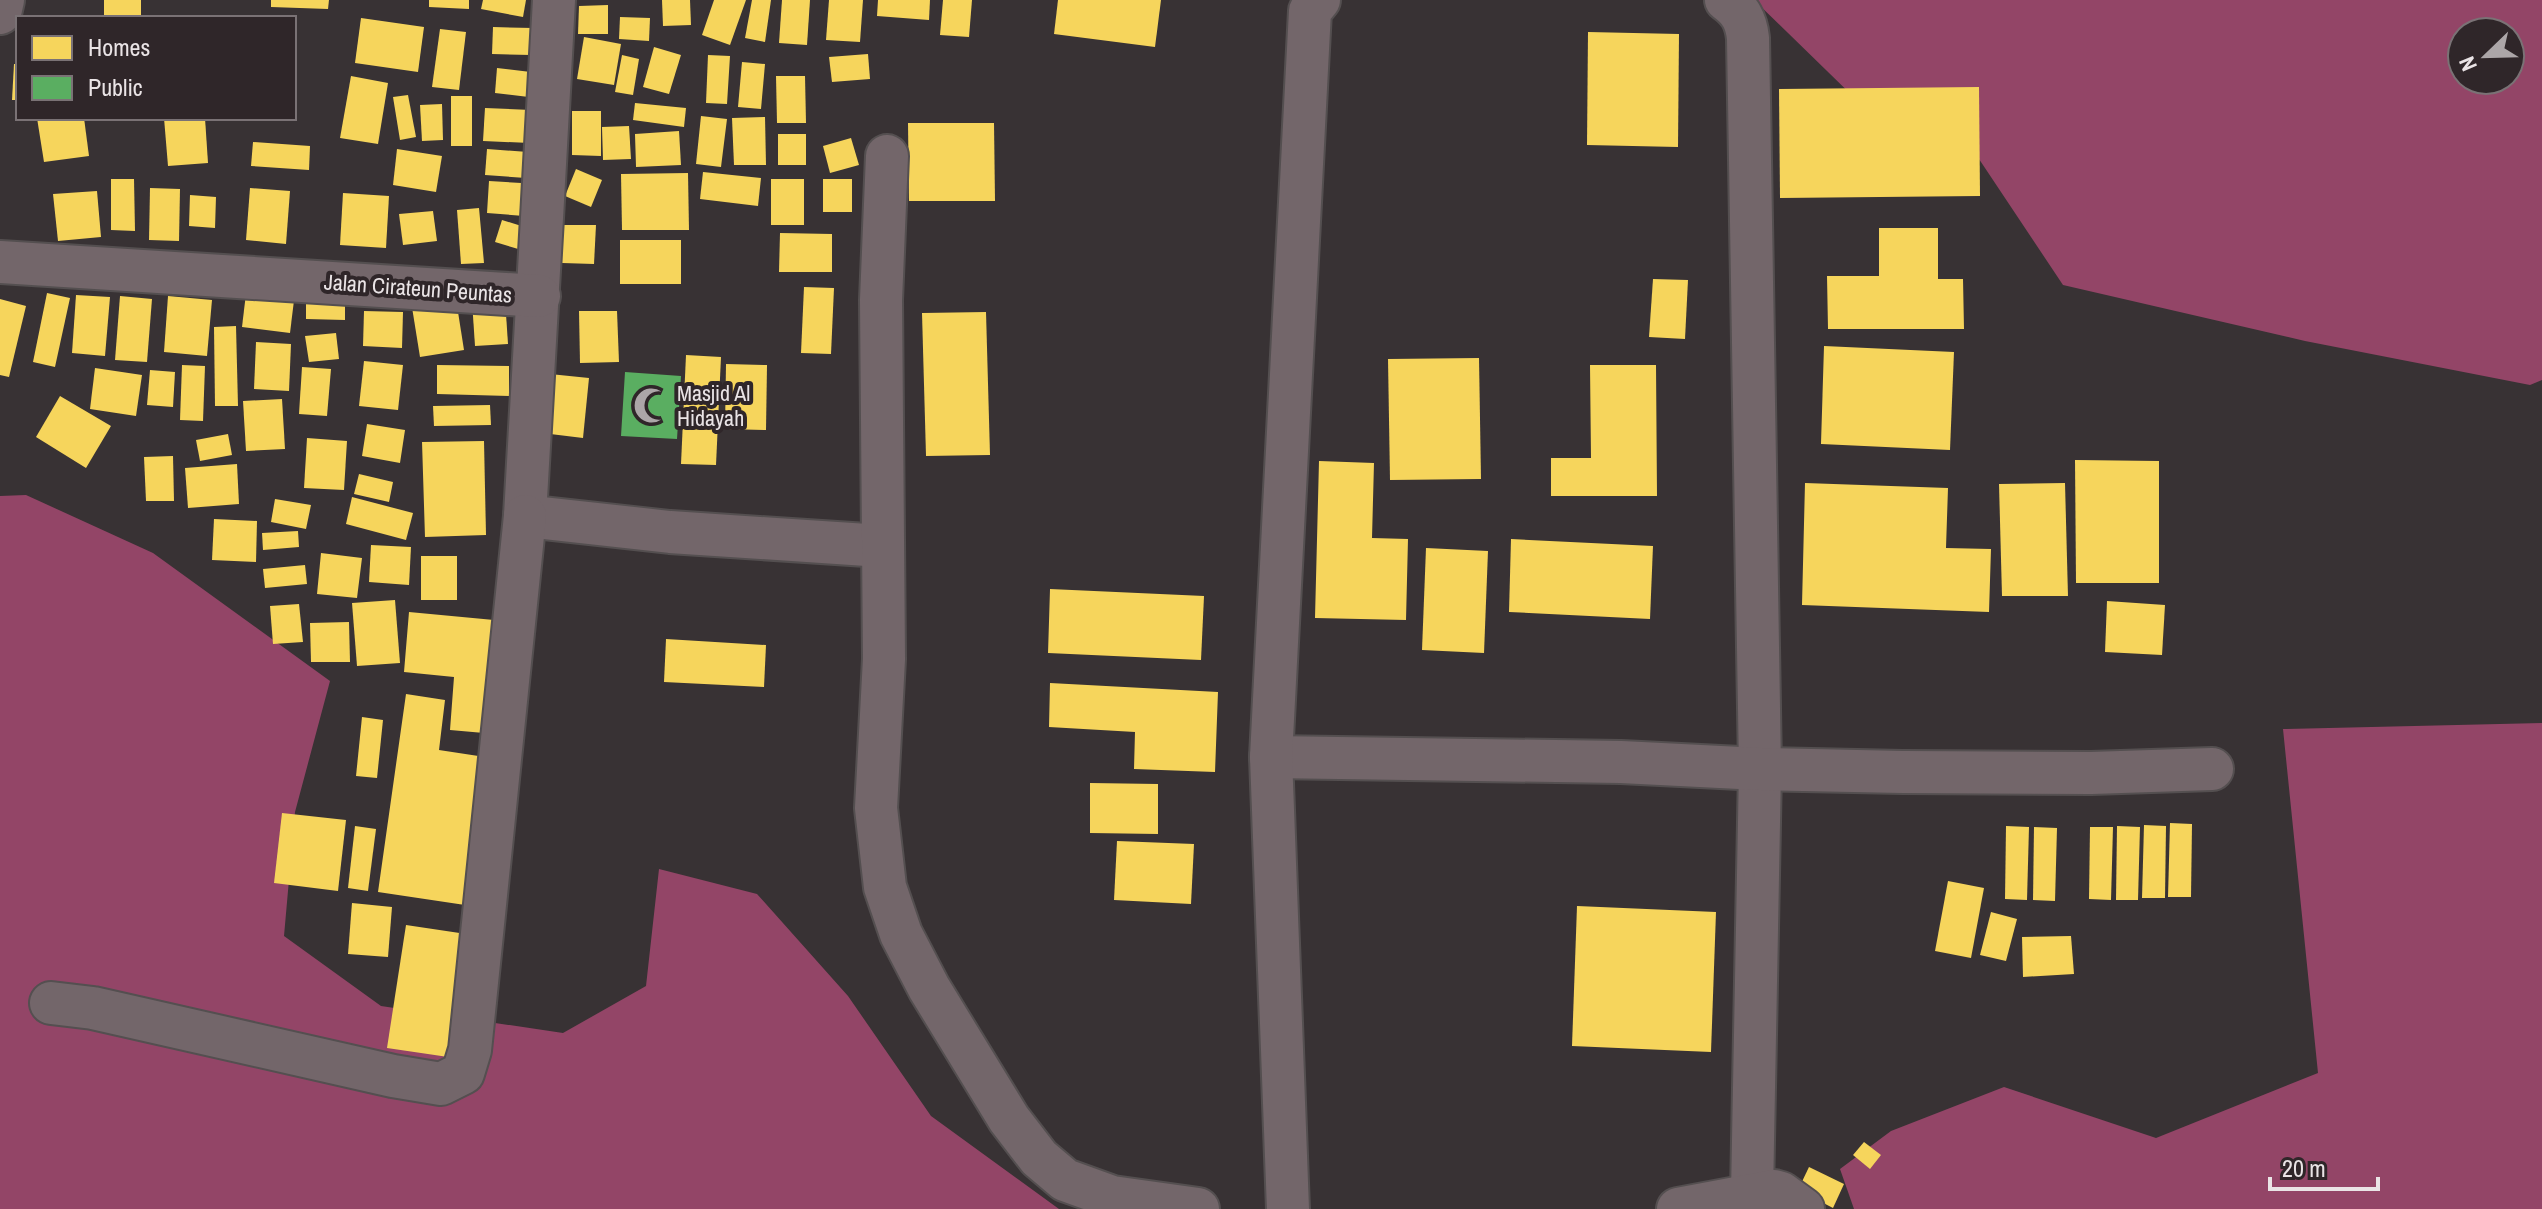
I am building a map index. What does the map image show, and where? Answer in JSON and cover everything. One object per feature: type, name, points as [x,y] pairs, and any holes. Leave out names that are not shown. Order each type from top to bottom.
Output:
[{"type":"street","points":[[0,13],[3,0]]},
{"type":"street","name":"Jalan Cirateun Peuntas","points":[[0,262],[539,296],[543,167],[554,0]]},
{"type":"street","points":[[1288,1209],[1271,757],[1310,11],[1319,0]]},
{"type":"street","points":[[1726,0],[1740,12],[1747,24],[1748,38],[1760,769],[1752,1194]]},
{"type":"street","points":[[887,156],[881,300],[884,659],[876,808],[885,887],[901,934],[929,988],[1009,1119],[1039,1158],[1065,1180],[1112,1197],[1198,1209]]},
{"type":"street","points":[[51,1003],[93,1008],[393,1076],[441,1084],[463,1073],[470,1050],[525,516],[539,296]]},
{"type":"street","points":[[525,516],[670,532],[882,546]]},
{"type":"street","points":[[1271,757],[1621,762],[1760,769],[2091,773],[2212,769]]},
{"type":"street","points":[[1678,1209],[1774,1191],[1803,1209]]},
{"type":"shaded area","points":[[1754,0],[2542,0],[2542,380],[2530,385],[2305,341],[2063,285],[1965,138],[1866,109]]},
{"type":"shaded area","points":[[26,495],[153,553],[330,681],[295,812],[284,936],[381,1006],[563,1033],[646,986],[659,869],[757,894],[848,996],[931,1116],[1059,1209],[0,1209],[0,496]]},
{"type":"shaded area","points":[[2542,723],[2542,1209],[1854,1209],[1840,1169],[1891,1131],[2004,1087],[2156,1138],[2318,1073],[2283,729]]},
{"type":"building: Homes","points":[[104,0],[141,0],[141,16],[104,16]]},
{"type":"building: Homes","points":[[271,0],[329,0],[328,9],[271,7]]},
{"type":"building: Homes","points":[[429,0],[469,0],[469,9],[429,7]]},
{"type":"building: Homes","points":[[483,0],[526,0],[523,17],[481,9]]},
{"type":"building: Homes","points":[[662,0],[690,0],[691,25],[663,26]]},
{"type":"building: Homes","points":[[714,0],[746,0],[730,45],[702,35]]},
{"type":"building: Homes","points":[[752,0],[771,0],[765,42],[745,38]]},
{"type":"building: Homes","points":[[782,0],[810,0],[807,45],[779,43]]},
{"type":"building: Homes","points":[[829,0],[863,0],[860,42],[826,40]]},
{"type":"building: Homes","points":[[878,0],[930,0],[929,20],[877,16]]},
{"type":"building: Homes","points":[[943,0],[972,0],[969,37],[940,35]]},
{"type":"building: Homes","points":[[1058,0],[1161,0],[1155,47],[1054,34]]},
{"type":"building: Homes","points":[[608,5],[608,34],[578,34],[579,6]]},
{"type":"building: Homes","points":[[620,17],[650,18],[649,41],[619,39]]},
{"type":"building: Homes","points":[[361,18],[424,27],[418,72],[355,63]]},
{"type":"building: Homes","points":[[493,27],[533,28],[531,55],[492,54]]},
{"type":"building: Homes","points":[[440,29],[466,32],[459,90],[432,87]]},
{"type":"building: Homes","points":[[1588,32],[1679,34],[1678,147],[1587,145]]},
{"type":"building: Homes","points":[[584,37],[621,44],[614,85],[577,79]]},
{"type":"building: Homes","points":[[654,47],[681,55],[669,94],[643,87]]},
{"type":"building: Homes","points":[[868,54],[870,79],[832,82],[829,57]]},
{"type":"building: Homes","points":[[622,55],[639,59],[633,95],[615,92]]},
{"type":"building: Homes","points":[[708,55],[730,56],[727,104],[706,103]]},
{"type":"building: Homes","points":[[742,62],[765,64],[761,109],[738,107]]},
{"type":"building: Homes","points":[[14,64],[16,64],[16,100],[12,100]]},
{"type":"building: Homes","points":[[497,68],[539,73],[537,98],[495,93]]},
{"type":"building: Homes","points":[[351,76],[388,83],[378,144],[340,138]]},
{"type":"building: Homes","points":[[776,76],[805,76],[806,123],[777,123]]},
{"type":"building: Homes","points":[[1979,87],[1980,196],[1780,198],[1779,89]]},
{"type":"building: Homes","points":[[408,95],[416,137],[400,140],[393,97]]},
{"type":"building: Homes","points":[[451,96],[472,96],[472,146],[451,146]]},
{"type":"building: Homes","points":[[635,103],[686,108],[684,127],[633,120]]},
{"type":"building: Homes","points":[[442,104],[443,140],[422,141],[420,105]]},
{"type":"building: Homes","points":[[485,108],[531,110],[530,143],[483,141]]},
{"type":"building: Homes","points":[[572,111],[601,111],[601,156],[572,155]]},
{"type":"building: Homes","points":[[701,116],[727,119],[721,167],[696,164]]},
{"type":"building: Homes","points":[[765,117],[766,165],[734,165],[732,118]]},
{"type":"building: Homes","points":[[37,120],[84,120],[89,156],[44,162]]},
{"type":"building: Homes","points":[[164,120],[205,120],[208,163],[168,166]]},
{"type":"building: Homes","points":[[908,123],[994,123],[995,201],[909,201]]},
{"type":"building: Homes","points":[[629,126],[631,159],[603,160],[602,127]]},
{"type":"building: Homes","points":[[679,131],[681,165],[636,167],[635,134]]},
{"type":"building: Homes","points":[[778,134],[806,134],[806,165],[778,165]]},
{"type":"building: Homes","points":[[851,138],[859,165],[830,173],[823,146]]},
{"type":"building: Homes","points":[[253,142],[310,146],[309,170],[251,166]]},
{"type":"building: Homes","points":[[397,149],[442,156],[436,192],[393,185]]},
{"type":"building: Homes","points":[[487,149],[528,152],[526,178],[485,175]]},
{"type":"building: Homes","points":[[576,169],[602,180],[591,207],[565,196]]},
{"type":"building: Homes","points":[[703,172],[761,178],[758,206],[700,199]]},
{"type":"building: Homes","points":[[688,173],[689,230],[622,230],[621,174]]},
{"type":"building: Homes","points":[[111,179],[134,179],[135,231],[111,230]]},
{"type":"building: Homes","points":[[771,179],[804,179],[804,225],[771,225]]},
{"type":"building: Homes","points":[[823,179],[852,179],[852,212],[823,212]]},
{"type":"building: Homes","points":[[489,181],[539,184],[537,217],[487,213]]},
{"type":"building: Homes","points":[[150,188],[180,189],[179,241],[149,240]]},
{"type":"building: Homes","points":[[250,188],[290,191],[286,244],[246,240]]},
{"type":"building: Homes","points":[[97,191],[101,237],[58,241],[53,194]]},
{"type":"building: Homes","points":[[343,193],[389,196],[386,248],[340,245]]},
{"type":"building: Homes","points":[[190,195],[216,197],[215,228],[189,226]]},
{"type":"building: Homes","points":[[479,208],[484,263],[461,264],[457,210]]},
{"type":"building: Homes","points":[[433,211],[437,241],[403,245],[399,214]]},
{"type":"building: Homes","points":[[502,220],[531,229],[525,251],[495,242]]},
{"type":"building: Homes","points":[[562,225],[596,225],[594,264],[562,263]]},
{"type":"building: Homes","points":[[1879,228],[1938,228],[1938,279],[1963,279],[1964,329],[1828,329],[1827,276],[1879,276]]},
{"type":"building: Homes","points":[[780,233],[832,234],[832,272],[779,272]]},
{"type":"building: Homes","points":[[620,240],[681,240],[681,284],[620,284]]},
{"type":"building: Homes","points":[[1653,279],[1688,280],[1685,339],[1649,337]]},
{"type":"building: Homes","points":[[247,285],[295,292],[290,333],[242,327]]},
{"type":"building: Homes","points":[[804,287],[834,288],[831,354],[801,353]]},
{"type":"building: Homes","points":[[306,288],[345,289],[345,320],[306,319]]},
{"type":"building: Homes","points":[[47,293],[70,298],[55,367],[33,362]]},
{"type":"building: Homes","points":[[455,293],[464,350],[420,357],[411,301]]},
{"type":"building: Homes","points":[[76,295],[110,297],[105,356],[72,353]]},
{"type":"building: Homes","points":[[120,296],[152,299],[147,362],[115,360]]},
{"type":"building: Homes","points":[[168,296],[212,300],[207,356],[164,352]]},
{"type":"building: Homes","points":[[0,299],[26,306],[9,377],[0,375]]},
{"type":"building: Homes","points":[[505,299],[508,344],[475,346],[472,301]]},
{"type":"building: Homes","points":[[364,311],[403,312],[402,348],[363,346]]},
{"type":"building: Homes","points":[[579,311],[617,311],[619,362],[580,363]]},
{"type":"building: Homes","points":[[986,312],[990,455],[926,456],[922,313]]},
{"type":"building: Homes","points":[[236,326],[238,406],[215,406],[214,327]]},
{"type":"building: Homes","points":[[336,333],[339,359],[309,362],[305,336]]},
{"type":"building: Homes","points":[[256,342],[291,344],[289,391],[254,389]]},
{"type":"building: Homes","points":[[1824,346],[1954,352],[1950,450],[1821,444]]},
{"type":"building: Homes","points":[[686,355],[721,357],[716,465],[681,464]]},
{"type":"building: Homes","points":[[1479,358],[1481,479],[1390,480],[1388,359]]},
{"type":"building: Homes","points":[[364,361],[403,365],[398,410],[359,406]]},
{"type":"building: Homes","points":[[726,364],[767,365],[766,430],[725,429]]},
{"type":"building: Homes","points":[[182,365],[205,366],[203,421],[180,420]]},
{"type":"building: Homes","points":[[437,365],[509,366],[509,396],[437,394]]},
{"type":"building: Homes","points":[[1590,365],[1656,365],[1657,496],[1551,496],[1551,458],[1591,458]]},
{"type":"building: Homes","points":[[302,367],[331,369],[327,416],[299,414]]},
{"type":"building: Homes","points":[[95,368],[142,375],[136,416],[90,409]]},
{"type":"building: Homes","points":[[150,370],[175,372],[173,407],[147,405]]},
{"type":"building: Homes","points":[[540,373],[589,378],[583,438],[534,432]]},
{"type":"building: Homes","points":[[60,396],[111,426],[86,468],[36,437]]},
{"type":"building: Homes","points":[[282,399],[285,449],[246,451],[243,401]]},
{"type":"building: Homes","points":[[490,405],[491,425],[434,426],[433,406]]},
{"type":"building: Homes","points":[[367,424],[405,430],[400,463],[362,456]]},
{"type":"building: Homes","points":[[228,434],[232,455],[200,461],[196,440]]},
{"type":"building: Homes","points":[[307,438],[347,441],[344,490],[304,488]]},
{"type":"building: Homes","points":[[484,441],[486,535],[425,537],[422,442]]},
{"type":"building: Homes","points":[[173,456],[174,501],[146,501],[144,457]]},
{"type":"building: Homes","points":[[2075,460],[2159,461],[2159,583],[2076,583]]},
{"type":"building: Homes","points":[[1319,461],[1374,463],[1372,538],[1408,539],[1406,620],[1315,618]]},
{"type":"building: Homes","points":[[237,464],[239,504],[188,508],[185,468]]},
{"type":"building: Homes","points":[[359,474],[393,482],[389,502],[354,494]]},
{"type":"building: Homes","points":[[1805,483],[1948,488],[1946,548],[1991,549],[1989,612],[1802,605]]},
{"type":"building: Homes","points":[[2065,483],[2068,596],[2002,596],[1999,484]]},
{"type":"building: Homes","points":[[352,497],[413,513],[406,540],[346,524]]},
{"type":"building: Homes","points":[[275,499],[311,505],[306,529],[271,522]]},
{"type":"building: Homes","points":[[214,519],[257,521],[256,562],[212,560]]},
{"type":"building: Homes","points":[[298,531],[299,547],[263,550],[262,533]]},
{"type":"building: Homes","points":[[1511,539],[1653,546],[1650,619],[1509,612]]},
{"type":"building: Homes","points":[[371,545],[411,547],[409,585],[369,582]]},
{"type":"building: Homes","points":[[1426,548],[1488,551],[1484,653],[1422,650]]},
{"type":"building: Homes","points":[[321,553],[362,558],[357,598],[317,594]]},
{"type":"building: Homes","points":[[421,556],[457,556],[457,600],[421,600]]},
{"type":"building: Homes","points":[[305,565],[307,584],[265,588],[263,569]]},
{"type":"building: Homes","points":[[1050,589],[1204,596],[1201,660],[1048,653]]},
{"type":"building: Homes","points":[[395,600],[400,663],[357,666],[352,603]]},
{"type":"building: Homes","points":[[2107,601],[2165,605],[2162,655],[2105,652]]},
{"type":"building: Homes","points":[[299,604],[303,642],[273,644],[270,606]]},
{"type":"building: Homes","points":[[409,612],[494,620],[484,733],[450,730],[454,677],[404,672]]},
{"type":"building: Homes","points":[[349,622],[350,662],[311,662],[310,623]]},
{"type":"building: Homes","points":[[666,639],[766,645],[764,687],[664,682]]},
{"type":"building: Homes","points":[[1050,683],[1218,692],[1215,772],[1134,769],[1135,732],[1049,727]]},
{"type":"building: Homes","points":[[406,694],[445,700],[439,750],[485,757],[465,905],[378,892]]},
{"type":"building: Homes","points":[[362,717],[383,720],[377,778],[356,776]]},
{"type":"building: Homes","points":[[1090,783],[1158,784],[1158,834],[1090,833]]},
{"type":"building: Homes","points":[[282,813],[346,820],[338,891],[274,883]]},
{"type":"building: Homes","points":[[2170,823],[2192,824],[2191,897],[2168,897]]},
{"type":"building: Homes","points":[[2144,825],[2166,826],[2165,898],[2142,898]]},
{"type":"building: Homes","points":[[355,826],[376,829],[368,891],[348,888]]},
{"type":"building: Homes","points":[[2006,826],[2029,827],[2027,900],[2005,899]]},
{"type":"building: Homes","points":[[2117,826],[2140,827],[2138,900],[2116,900]]},
{"type":"building: Homes","points":[[2034,827],[2057,828],[2055,901],[2033,900]]},
{"type":"building: Homes","points":[[2090,827],[2113,827],[2111,900],[2089,899]]},
{"type":"building: Homes","points":[[1117,841],[1194,844],[1191,904],[1114,900]]},
{"type":"building: Homes","points":[[1948,881],[1984,888],[1971,958],[1935,951]]},
{"type":"building: Homes","points":[[352,903],[392,907],[388,957],[348,954]]},
{"type":"building: Homes","points":[[1577,906],[1716,912],[1711,1052],[1572,1046]]},
{"type":"building: Homes","points":[[1991,912],[2017,919],[2006,961],[1980,955]]},
{"type":"building: Homes","points":[[406,925],[473,935],[455,1058],[387,1048]]},
{"type":"building: Homes","points":[[2071,936],[2074,974],[2023,977],[2022,937]]},
{"type":"building: Homes","points":[[1864,1142],[1881,1155],[1870,1169],[1853,1155]]},
{"type":"building: Homes","points":[[1809,1167],[1844,1184],[1833,1208],[1798,1190]]},
{"type":"building: Public","name":"Masjid Al Hidayah","points":[[625,372],[681,376],[677,439],[621,436]]},
{"type":"place","name":"Masjid Al Hidayah","points":[[651,406]]}]
